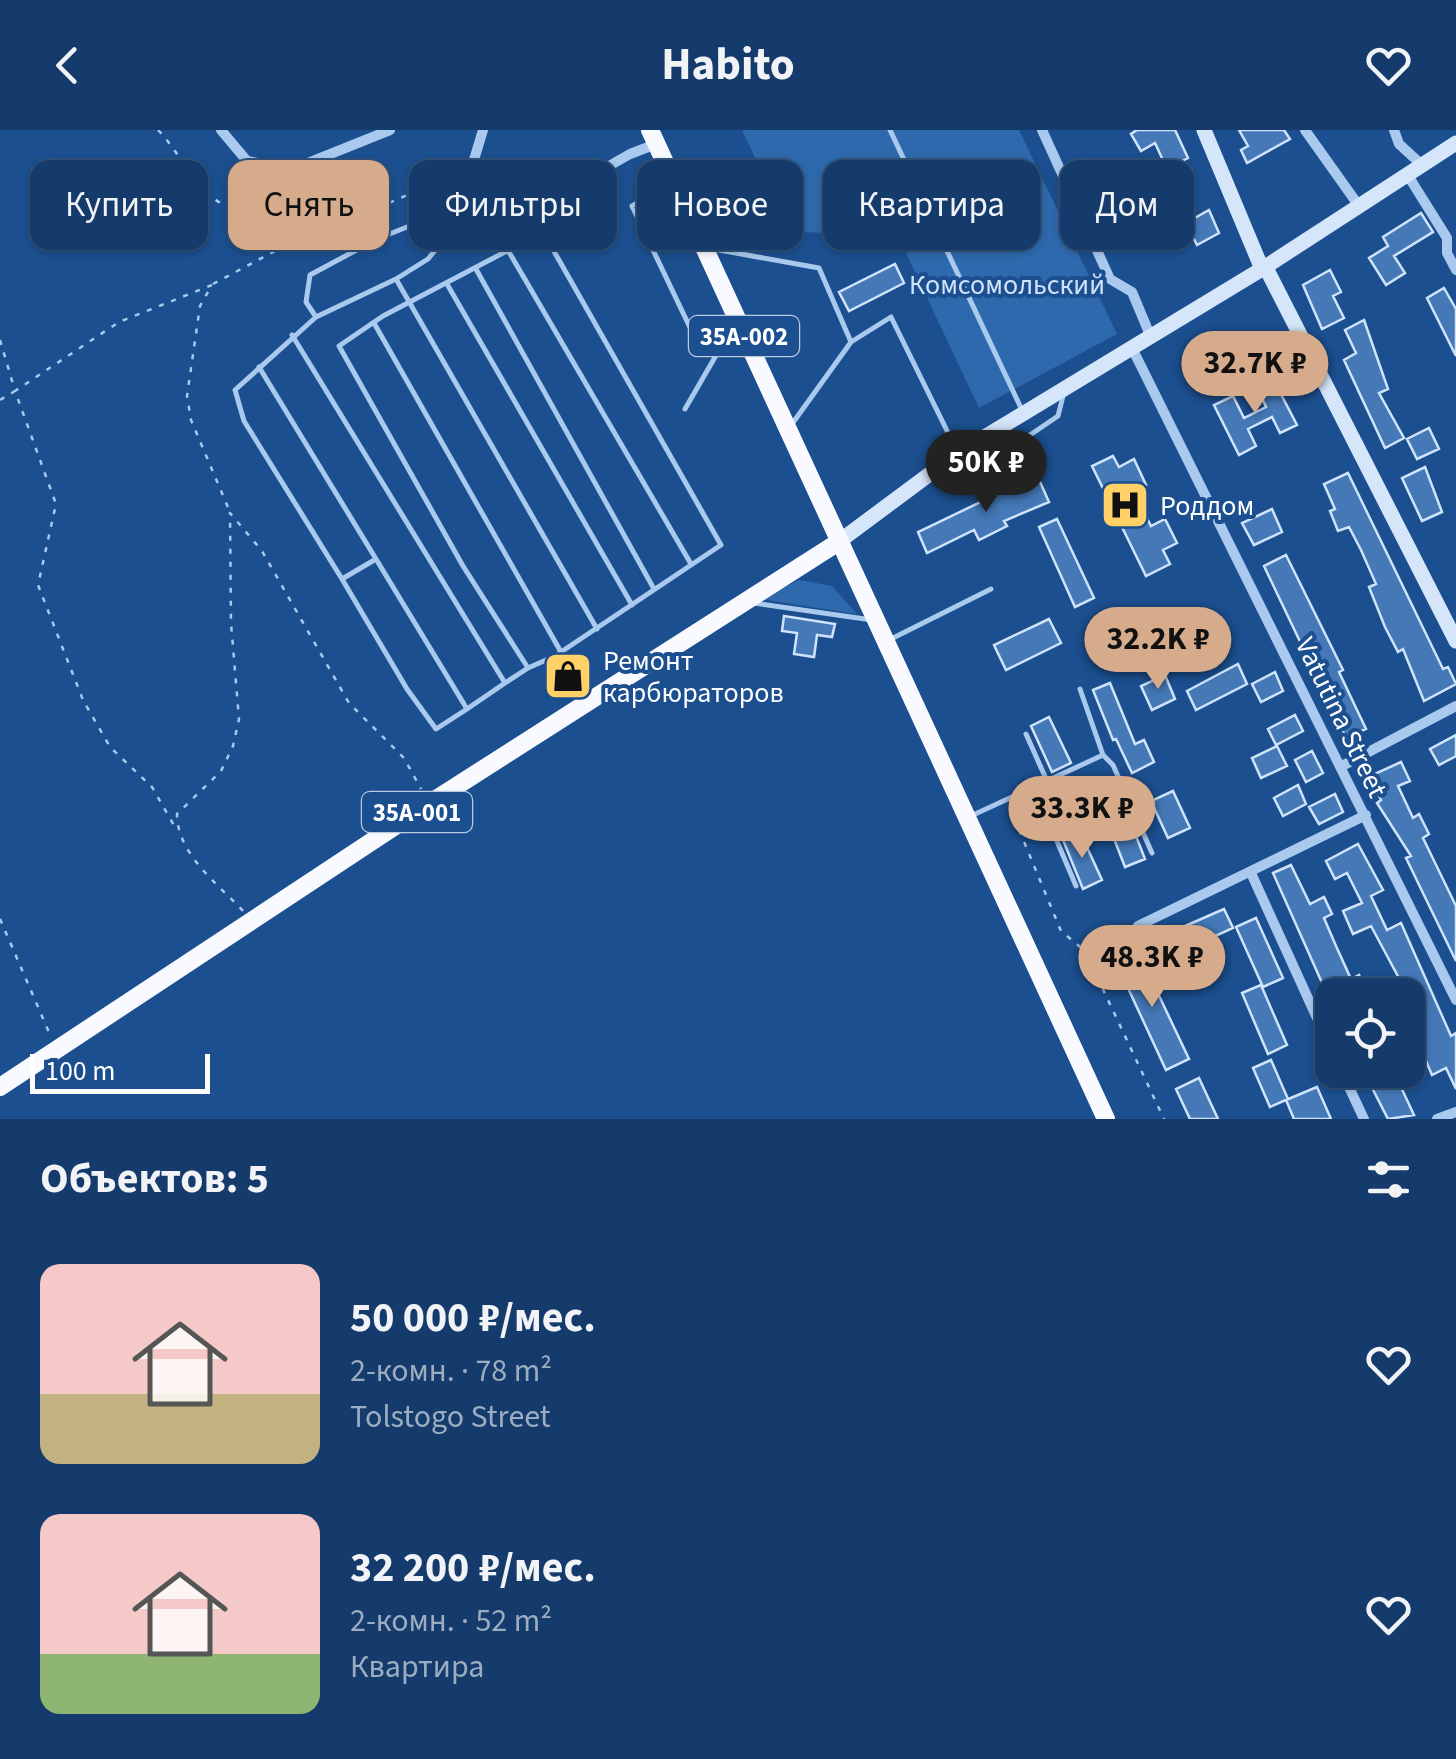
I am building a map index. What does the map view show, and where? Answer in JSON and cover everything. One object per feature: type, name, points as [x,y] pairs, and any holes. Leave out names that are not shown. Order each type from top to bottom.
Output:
[{"type":"highway","name":"35А-002","points":[[653,137],[664,160]]},
{"type":"highway","name":"35А-002","points":[[706,250],[837,543],[1106,1119]]},
{"type":"highway","name":"35А-001","points":[[0,1086],[430,802],[837,543]]},
{"type":"main road","points":[[1204,130],[1264,268],[1456,641]]},
{"type":"main road","points":[[837,543],[958,453],[1264,268],[1456,143]]},
{"type":"street","points":[[222,130],[246,160]]},
{"type":"street","points":[[317,160],[390,130]]},
{"type":"street","points":[[474,160],[483,130]]},
{"type":"street","points":[[1042,130],[1110,279],[1132,292],[1150,335]]},
{"type":"street","points":[[1305,130],[1360,206]]},
{"type":"street","points":[[1394,130],[1399,144],[1422,165]]},
{"type":"street","points":[[617,161],[653,137]]},
{"type":"street","points":[[1407,174],[1447,238],[1447,253],[1456,270]]},
{"type":"street","name":"Vatutina Street","points":[[1132,348],[1456,1000]]},
{"type":"street","points":[[1342,766],[1456,706]]},
{"type":"street","points":[[1138,926],[1366,814]]},
{"type":"street","points":[[1251,873],[1315,1014]]},
{"type":"street","points":[[1349,1088],[1364,1119]]},
{"type":"street","points":[[1438,1119],[1456,1112]]},
{"type":"lane","points":[[890,130],[1023,413]]},
{"type":"lane","points":[[316,317],[306,302],[310,275],[377,239],[428,219],[442,243],[428,259],[396,279],[316,317],[235,390],[244,422],[436,729],[528,668],[558,654],[721,545],[543,232],[374,322],[340,346],[464,566],[528,668]]},
{"type":"lane","points":[[653,250],[695,338],[737,320]]},
{"type":"lane","points":[[716,250],[819,268],[851,342]]},
{"type":"lane","points":[[509,252],[692,564]]},
{"type":"lane","points":[[476,269],[654,589]]},
{"type":"lane","points":[[396,279],[596,628]]},
{"type":"lane","points":[[446,284],[632,604]]},
{"type":"lane","points":[[787,431],[851,342],[891,317],[958,453]]},
{"type":"lane","points":[[685,409],[737,320]]},
{"type":"lane","points":[[374,322],[558,654],[582,706]]},
{"type":"lane","points":[[292,336],[505,683]]},
{"type":"lane","points":[[259,367],[467,709]]},
{"type":"lane","points":[[932,472],[960,483],[1058,416],[1064,388]]},
{"type":"lane","points":[[342,580],[376,559]]},
{"type":"lane","points":[[884,642],[991,589]]},
{"type":"lane","points":[[746,602],[873,620]]},
{"type":"lane","points":[[1080,688],[1103,755],[1113,765],[1152,853]]},
{"type":"lane","points":[[1026,734],[1047,781]]},
{"type":"lane","points":[[966,819],[1103,755]]},
{"type":"lane","points":[[1034,787],[1076,886]]},
{"type":"path","points":[[158,130],[201,190],[214,202],[228,207]]},
{"type":"path","points":[[259,261],[261,250]]},
{"type":"path","points":[[0,400],[119,322],[212,284],[278,250]]},
{"type":"path","points":[[212,284],[200,306],[187,396],[190,420],[230,513],[262,551],[349,703],[404,758],[430,802]]},
{"type":"path","points":[[0,340],[14,392],[56,504],[38,585],[83,700],[110,748],[152,787],[195,861],[251,921]]},
{"type":"path","points":[[177,830],[177,814],[221,772],[239,719],[231,623],[230,513]]},
{"type":"path","points":[[1022,793],[1020,832],[1061,931],[1086,951],[1164,1119]]},
{"type":"path","points":[[0,919],[56,1050]]},
{"type":"green space","name":"Комсомольский","points":[[742,130],[1019,130],[1033,160],[823,160],[823,233],[803,232],[803,160],[756,160]]},
{"type":"green space","name":"Комсомольский","points":[[1040,174],[1060,215],[1060,250],[1077,250],[1117,334],[979,408],[905,250],[1040,250]]},
{"type":"green space","points":[[799,580],[832,586],[857,614],[761,599]]},
{"type":"building","points":[[1137,130],[1175,130],[1188,158],[1163,160],[1155,143],[1141,151],[1131,134]]},
{"type":"building","points":[[1239,130],[1284,130],[1290,139],[1247,163],[1241,150],[1248,146]]},
{"type":"building","points":[[1209,210],[1219,233],[1197,245],[1194,218]]},
{"type":"building","points":[[1421,213],[1433,232],[1394,256],[1405,273],[1386,285],[1369,258],[1388,246],[1383,237]]},
{"type":"building","points":[[895,264],[904,283],[849,311],[839,292]]},
{"type":"building","points":[[1330,270],[1341,292],[1333,296],[1344,318],[1322,329],[1303,285]]},
{"type":"building","points":[[1444,288],[1456,309],[1456,356],[1427,298]]},
{"type":"building","points":[[1364,320],[1388,389],[1379,393],[1404,438],[1385,448],[1344,360],[1356,353],[1345,330]]},
{"type":"building","points":[[1272,377],[1297,425],[1280,433],[1272,417],[1248,429],[1256,446],[1239,455],[1214,405],[1233,396],[1244,418],[1266,407],[1256,385]]},
{"type":"building","points":[[1429,428],[1439,449],[1417,459],[1407,439]]},
{"type":"building","name":"Роддом","points":[[1113,456],[1119,467],[1134,459],[1146,485],[1133,491],[1151,526],[1165,519],[1177,543],[1163,550],[1170,564],[1146,576],[1092,466]]},
{"type":"building","points":[[1425,467],[1442,512],[1422,521],[1402,478]]},
{"type":"building","points":[[1348,473],[1443,669],[1448,667],[1456,684],[1424,701],[1403,649],[1398,652],[1385,627],[1369,587],[1376,584],[1361,550],[1349,527],[1338,531],[1330,511],[1335,509],[1324,484]]},
{"type":"building","points":[[1037,475],[1049,502],[1004,521],[1007,526],[979,540],[974,530],[927,553],[918,532]]},
{"type":"building","points":[[1272,509],[1282,532],[1254,545],[1242,523]]},
{"type":"building","points":[[1057,519],[1094,598],[1075,607],[1039,527]]},
{"type":"building","points":[[1286,555],[1343,670],[1339,672],[1366,729],[1346,738],[1264,566]]},
{"type":"building","points":[[784,616],[835,624],[832,637],[817,635],[814,657],[794,654],[797,633],[782,631]]},
{"type":"building","points":[[1049,619],[1061,643],[1006,670],[994,645]]},
{"type":"building","points":[[1238,664],[1247,684],[1196,710],[1187,691]]},
{"type":"building","points":[[1275,672],[1283,691],[1261,702],[1252,684]]},
{"type":"building","points":[[1165,675],[1175,699],[1152,710],[1141,686]]},
{"type":"building","points":[[1110,683],[1135,744],[1144,740],[1154,762],[1132,773],[1116,739],[1113,740],[1093,690]]},
{"type":"building","points":[[1295,715],[1303,731],[1276,745],[1268,729]]},
{"type":"building","points":[[1049,717],[1071,763],[1052,772],[1031,726]]},
{"type":"building","points":[[1456,735],[1456,756],[1439,765],[1430,749]]},
{"type":"building","points":[[1277,746],[1287,766],[1261,778],[1252,758]]},
{"type":"building","points":[[1312,751],[1323,773],[1306,782],[1295,760]]},
{"type":"building","points":[[1401,762],[1410,781],[1398,786],[1413,818],[1419,814],[1429,834],[1423,838],[1456,906],[1456,961],[1406,858],[1411,856],[1377,803],[1381,800],[1370,776]]},
{"type":"building","points":[[1298,785],[1306,804],[1283,816],[1274,798]]},
{"type":"building","points":[[1173,791],[1190,828],[1168,838],[1151,801]]},
{"type":"building","points":[[1335,794],[1343,812],[1319,824],[1309,807]]},
{"type":"building","points":[[1124,805],[1145,859],[1125,867],[1104,813]]},
{"type":"building","points":[[1080,832],[1102,880],[1083,889],[1063,840]]},
{"type":"building","points":[[1358,844],[1383,890],[1371,896],[1387,930],[1401,923],[1451,1036],[1456,1033],[1456,1089],[1446,1068],[1432,1075],[1425,1058],[1425,978],[1399,978],[1371,926],[1353,934],[1343,911],[1362,903],[1347,873],[1335,879],[1326,861]]},
{"type":"building","points":[[1291,865],[1310,904],[1324,897],[1332,914],[1324,918],[1351,978],[1320,978],[1273,873]]},
{"type":"building","points":[[1224,909],[1233,928],[1176,954],[1167,934]]},
{"type":"building","points":[[1256,918],[1283,978],[1263,987],[1236,927]]},
{"type":"building","points":[[1137,949],[1189,1059],[1166,1070],[1115,960]]},
{"type":"building","points":[[1261,985],[1287,1045],[1268,1054],[1242,993]]},
{"type":"building","points":[[1271,1060],[1288,1099],[1270,1107],[1253,1068]]},
{"type":"building","points":[[1199,1078],[1218,1119],[1190,1119],[1176,1089]]},
{"type":"building","points":[[1317,1088],[1331,1119],[1294,1119],[1286,1100]]},
{"type":"building","points":[[1372,1088],[1401,1088],[1414,1115],[1388,1119]]},
{"type":"place","name":"Роддом","points":[[1125,505]]},
{"type":"place","name":"Ремонт карбюраторов","points":[[568,676]]}]
